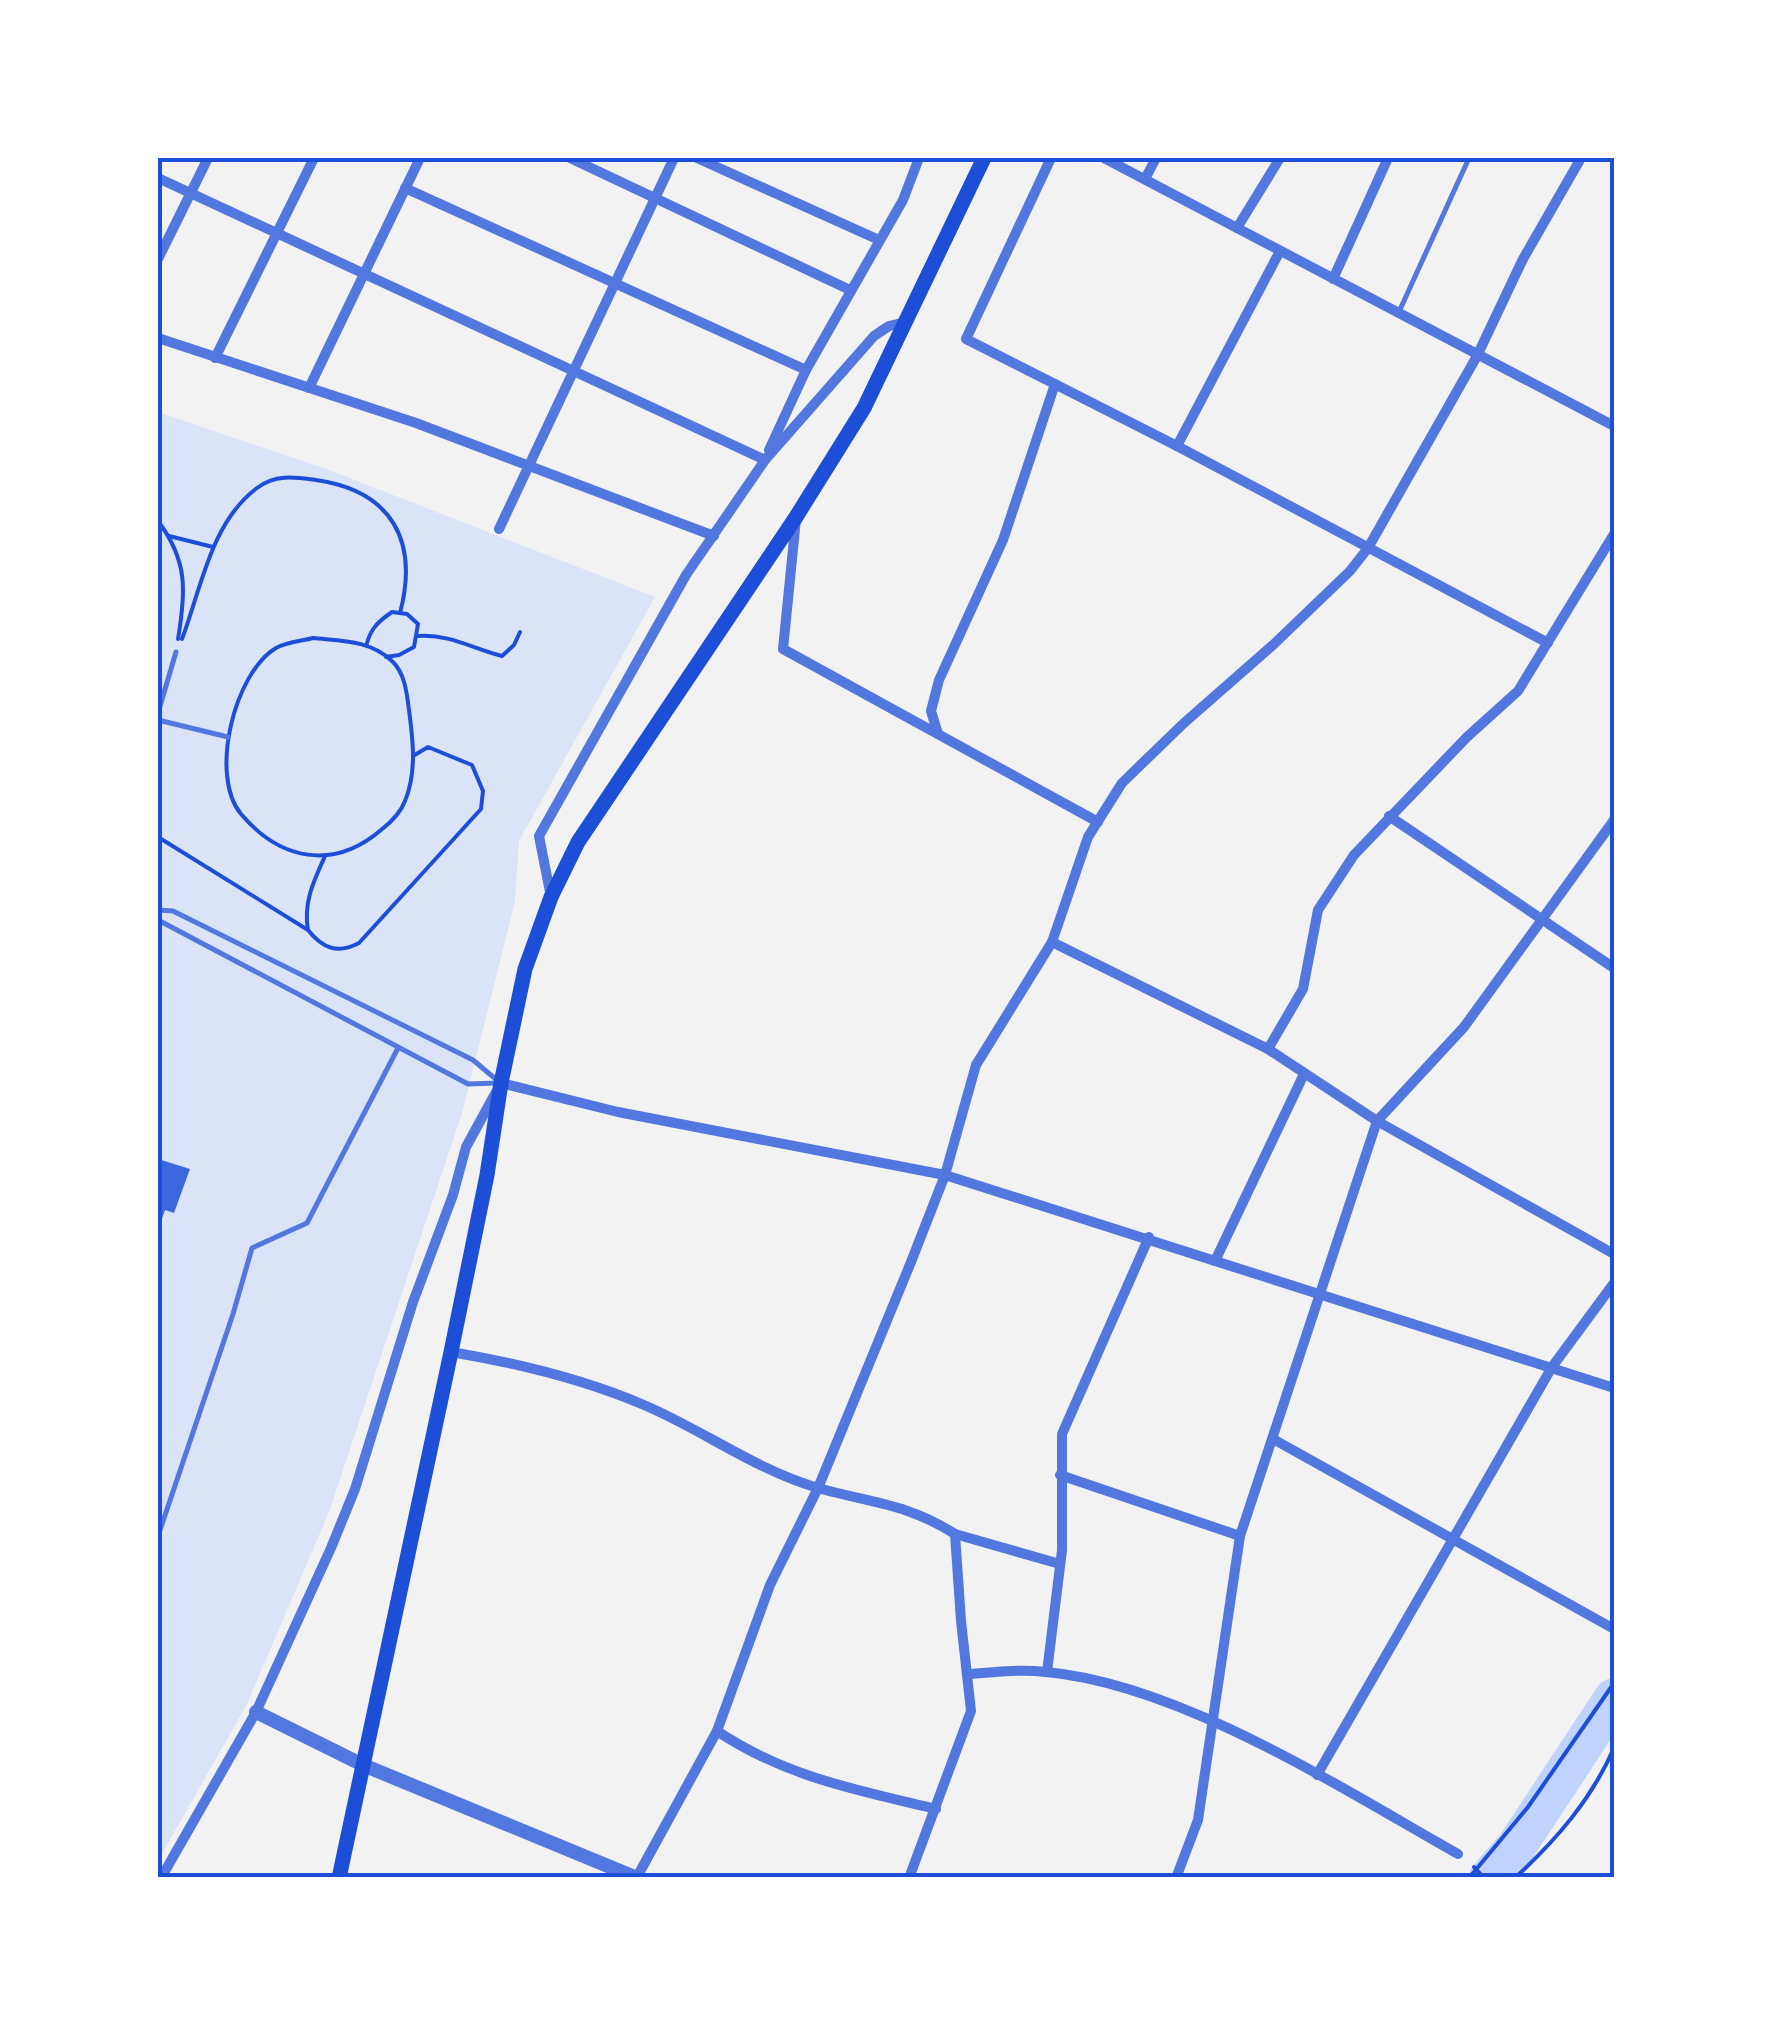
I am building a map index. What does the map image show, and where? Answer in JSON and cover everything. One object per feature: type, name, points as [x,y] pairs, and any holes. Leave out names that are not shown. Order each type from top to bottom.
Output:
[{"type":"main road","points":[[339,1878],[452,1352],[500,1083],[525,970],[551,897],[578,842],[796,517],[864,408],[984,158]]},
{"type":"street","points":[[158,258],[208,158]]},
{"type":"street","points":[[215,358],[314,158]]},
{"type":"street","points":[[309,388],[420,158]]},
{"type":"street","points":[[570,158],[850,290]]},
{"type":"street","points":[[499,529],[674,158]]},
{"type":"street","points":[[697,158],[879,240]]},
{"type":"street","points":[[765,460],[806,370],[904,200],[919,158]]},
{"type":"street","points":[[1051,158],[966,339],[1548,643]]},
{"type":"street","points":[[1104,158],[1614,426]]},
{"type":"street","points":[[1144,179],[1156,158]]},
{"type":"street","points":[[1237,228],[1280,158]]},
{"type":"street","points":[[1333,279],[1388,158]]},
{"type":"street","points":[[256,1712],[363,1765],[638,1878],[717,1730],[770,1584],[818,1488],[945,1175],[976,1065],[1052,942],[1088,837],[1122,783],[1274,644],[1350,571],[1368,548],[1477,356],[1523,259],[1581,158]]},
{"type":"street","points":[[158,178],[765,460]]},
{"type":"street","points":[[405,188],[806,370]]},
{"type":"street","points":[[1177,446],[1280,251]]},
{"type":"street","points":[[551,897],[539,836],[686,574],[765,460],[874,336],[889,326],[907,322]]},
{"type":"street","points":[[158,338],[416,423],[714,536]]},
{"type":"street","points":[[938,734],[931,710],[939,680],[1002,540],[1055,384]]},
{"type":"street","points":[[796,517],[783,649],[1098,822]]},
{"type":"street","points":[[1268,1049],[1302,988],[1318,910],[1354,855],[1518,692],[1614,534]]},
{"type":"street","points":[[1389,816],[1614,968]]},
{"type":"street","points":[[1176,1878],[1198,1820],[1240,1536],[1378,1121],[1464,1027],[1614,820]]},
{"type":"street","points":[[1052,942],[1268,1049],[1378,1121],[1614,1254]]},
{"type":"street","points":[[1215,1260],[1304,1074]]},
{"type":"street","points":[[161,1878],[256,1712],[354,1489],[412,1302],[453,1195],[466,1147],[500,1083],[618,1112],[945,1175],[1614,1388]]},
{"type":"street","points":[[1047,1672],[1060,1564],[1062,1434],[1149,1238]]},
{"type":"street","points":[[1317,1775],[1552,1368],[1614,1283]]},
{"type":"street","points":[[452,1352],[506,1362],[646,1406],[729,1450],[818,1488],[892,1504],[928,1517],[956,1534],[1060,1564]]},
{"type":"street","points":[[1273,1439],[1614,1630]]},
{"type":"street","points":[[1060,1475],[1240,1536]]},
{"type":"street","points":[[910,1878],[972,1711],[956,1534]]},
{"type":"street","points":[[969,1674],[1047,1672],[1123,1688],[1187,1710],[1317,1775],[1458,1854]]},
{"type":"street","points":[[717,1730],[750,1753],[784,1768],[936,1810]]},
{"type":"lane","points":[[1398,314],[1469,158]]},
{"type":"lane","points":[[176,652],[158,716],[228,737]]},
{"type":"lane","points":[[158,910],[174,911],[296,969],[473,1060],[500,1083]]},
{"type":"lane","points":[[158,920],[468,1084],[500,1083]]},
{"type":"lane","points":[[158,1536],[252,1248],[307,1223],[398,1048]]},
{"type":"path","points":[[176,652],[228,520],[256,489],[286,476],[342,485],[380,505],[390,516],[404,544],[405,594],[400,613]]},
{"type":"path","points":[[158,520],[183,570],[185,588],[176,652]]},
{"type":"path","points":[[169,536],[215,548]]},
{"type":"path","points":[[367,644],[370,631],[379,620],[392,612],[407,614],[418,624],[414,647],[386,657]]},
{"type":"path","points":[[418,636],[459,638],[474,648],[502,656],[520,632]]},
{"type":"path","points":[[313,638],[367,644],[394,662],[406,688],[414,770],[405,804],[368,841],[336,856],[312,856],[277,846],[236,809],[228,775],[228,737],[243,686],[260,661],[278,646],[313,638]]},
{"type":"path","points":[[158,837],[308,930],[316,941],[330,949],[347,949],[359,943],[481,809],[484,791],[472,765],[428,747],[413,756]]},
{"type":"path","points":[[308,930],[307,906],[325,856]]},
{"type":"path","points":[[1468,1878],[1528,1808],[1614,1683]]},
{"type":"path","points":[[1514,1878],[1551,1845],[1582,1808],[1614,1748]]},
{"type":"shaded area","points":[[158,412],[329,470],[655,597],[519,841],[515,901],[462,1113],[329,1512],[247,1704],[158,1861]]},
{"type":"building","points":[[158,1159],[190,1169],[174,1213],[165,1210],[158,1230]]},
{"type":"waterway","points":[[1489,1878],[1516,1847],[1614,1698]]}]
